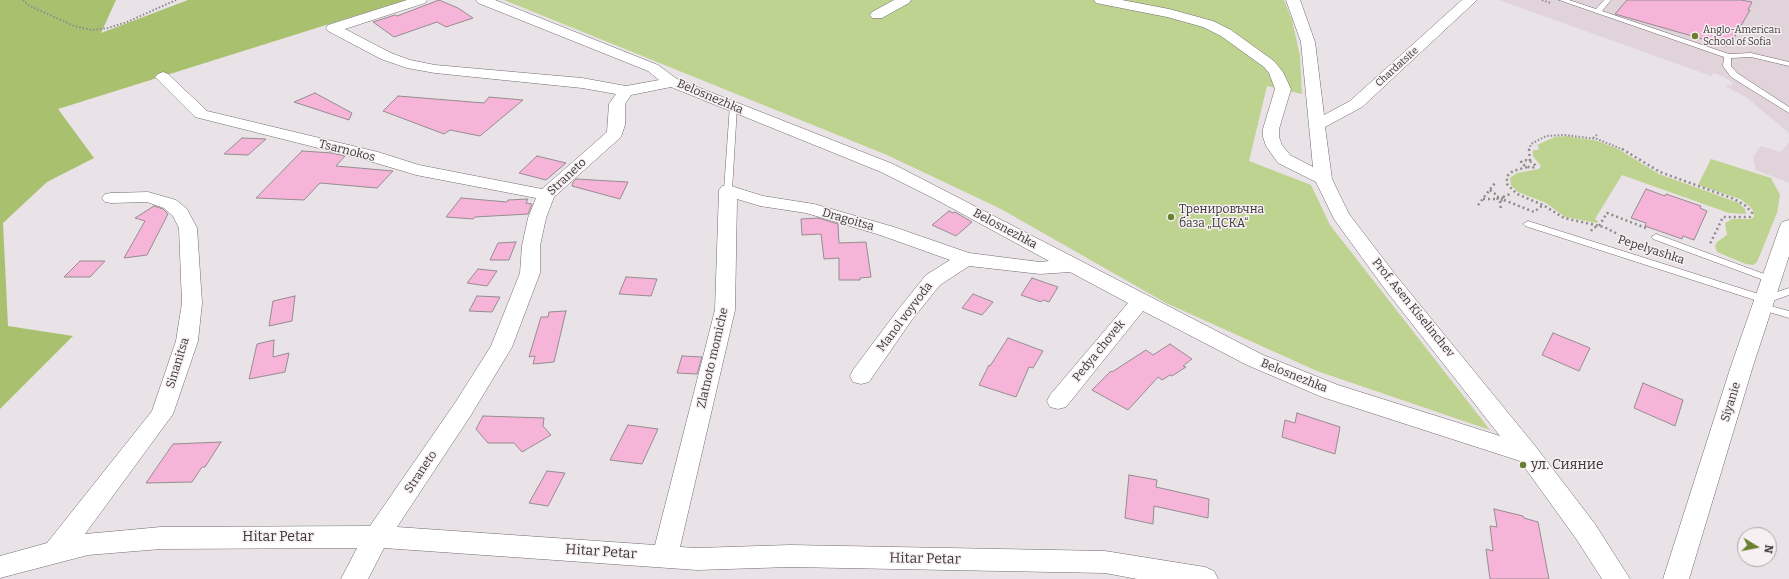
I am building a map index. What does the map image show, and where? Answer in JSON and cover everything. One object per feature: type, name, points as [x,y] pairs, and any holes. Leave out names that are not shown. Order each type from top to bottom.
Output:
[{"type":"street","points":[[420,0],[333,28],[386,56],[418,67],[582,83],[626,91],[672,82]]},
{"type":"street","name":"Belosnezhka","points":[[483,0],[653,68],[672,82],[732,107],[887,168],[1255,360],[1330,391],[1528,454]]},
{"type":"street","points":[[877,15],[904,0]]},
{"type":"street","points":[[1101,0],[1169,13],[1208,24],[1226,33],[1269,64],[1276,72],[1283,90],[1271,129],[1271,137],[1274,146],[1284,159],[1323,179]]},
{"type":"street","name":"Prof. Asen Kiselinchev","points":[[1293,0],[1308,42],[1323,179],[1340,215],[1391,282],[1528,454],[1586,532],[1617,579]]},
{"type":"street","name":"Chardatsite","points":[[1317,125],[1356,104],[1470,0]]},
{"type":"street","name":"Tsarnokos","points":[[163,77],[201,114],[372,156],[416,170],[546,195]]},
{"type":"street","name":"Straneto","points":[[354,579],[377,537],[463,409],[501,347],[530,273],[531,246],[546,195],[615,134],[617,125],[617,104],[626,91]]},
{"type":"street","name":"Dragoitsa","points":[[728,190],[760,201],[808,208],[888,231],[966,259]]},
{"type":"street","name":"Zlatnoto momiche","points":[[665,556],[725,310],[728,190]]},
{"type":"street","name":"Sinanitsa","points":[[54,553],[162,414],[187,341],[192,303],[188,228],[181,213],[170,204],[148,197],[111,198]]},
{"type":"street","name":"Siyanie","points":[[1676,579],[1742,366],[1772,294],[1789,226]]},
{"type":"street","points":[[966,259],[1040,268],[1073,266]]},
{"type":"street","name":"Manol voyvoda","points":[[861,376],[904,316],[933,280],[966,259]]},
{"type":"street","name":"Pedya chovek","points":[[1058,401],[1140,301]]},
{"type":"street","name":"Hitar Petar","points":[[0,567],[88,544],[161,538],[377,537],[697,559],[790,556],[1105,562],[1205,579]]},
{"type":"lane","points":[[1562,0],[1728,56],[1751,55],[1789,64]]},
{"type":"lane","points":[[1597,12],[1608,0]]},
{"type":"lane","points":[[1728,56],[1728,66],[1734,75],[1789,111]]},
{"type":"lane","name":"Zlatnoto momiche","points":[[728,190],[732,107]]},
{"type":"lane","name":"Pepelyashka","points":[[1528,224],[1772,294]]},
{"type":"lane","points":[[1656,237],[1705,255],[1772,294],[1789,315]]},
{"type":"path","points":[[23,0],[28,5],[74,26],[92,30],[108,28],[128,22],[176,0]]},
{"type":"path","points":[[1592,138],[1598,134]]},
{"type":"path","points":[[1530,161],[1528,152],[1531,144],[1546,136],[1565,135],[1592,138],[1620,148],[1660,172],[1686,183],[1734,199],[1746,206],[1752,213],[1750,217],[1723,218],[1705,255]]},
{"type":"path","points":[[1527,167],[1522,164],[1521,161],[1530,161],[1536,166],[1513,171],[1507,176],[1507,184],[1517,194],[1543,205],[1564,218],[1604,227],[1638,244]]},
{"type":"path","points":[[1478,205],[1495,183]]},
{"type":"path","points":[[1490,190],[1500,201],[1501,210]]},
{"type":"path","points":[[1500,201],[1510,194]]},
{"type":"path","points":[[1483,199],[1503,199],[1534,212],[1543,205]]},
{"type":"shaded area","name":"Anglo-American School of Sofia","points":[[1499,0],[1789,0],[1789,133],[1746,97],[1725,86],[1734,84],[1724,77],[1714,73],[1711,76]]},
{"type":"shaded area","points":[[1789,142],[1789,183],[1756,170],[1753,157],[1761,146],[1781,152]]},
{"type":"green space","points":[[0,0],[116,0],[101,33],[188,0],[406,0],[58,109],[94,158],[47,182],[3,223],[8,326],[73,336],[0,409]]},
{"type":"green space","name":"Тренировъчна база „ЦСКА“","points":[[504,0],[1284,0],[1292,20],[1300,56],[1302,94],[1267,86],[1249,161],[1311,185],[1330,225],[1490,430],[1317,371],[1166,303],[1001,209],[887,155]]},
{"type":"green space","points":[[1567,136],[1598,141],[1618,149],[1659,174],[1739,203],[1745,209],[1746,214],[1729,213],[1622,175],[1595,219],[1598,221],[1597,223],[1565,217],[1546,203],[1518,192],[1511,185],[1510,178],[1517,173],[1539,169],[1541,166],[1533,156],[1533,150],[1538,150],[1539,147],[1537,145],[1555,137]]},
{"type":"green space","points":[[1711,159],[1771,178],[1780,195],[1777,213],[1757,262],[1753,265],[1746,264],[1717,252],[1715,246],[1717,242],[1727,235],[1725,223],[1732,219],[1751,219],[1754,217],[1753,210],[1740,199],[1698,185]]},
{"type":"building","points":[[439,0],[458,8],[473,18],[446,27],[437,22],[394,37],[373,22],[395,15],[397,16]]},
{"type":"building","points":[[1627,0],[1741,0],[1752,2],[1748,10],[1750,10],[1734,38],[1732,38],[1727,46],[1615,14]]},
{"type":"building","points":[[315,93],[352,113],[349,120],[294,102]]},
{"type":"building","points":[[398,96],[484,103],[489,97],[523,100],[480,136],[450,130],[444,134],[383,111]]},
{"type":"building","points":[[242,138],[266,139],[248,155],[224,154]]},
{"type":"building","points":[[302,151],[332,153],[345,156],[336,166],[393,171],[377,188],[320,183],[304,200],[256,198]]},
{"type":"building","points":[[537,156],[566,163],[546,180],[519,173]]},
{"type":"building","points":[[576,179],[628,182],[620,199],[572,186]]},
{"type":"building","points":[[1646,189],[1701,206],[1700,208],[1707,211],[1694,240],[1683,236],[1682,239],[1645,226],[1646,223],[1631,218]]},
{"type":"building","points":[[461,198],[507,202],[508,200],[528,199],[526,203],[532,204],[528,214],[475,217],[473,219],[446,217]]},
{"type":"building","points":[[154,206],[163,209],[168,214],[147,255],[124,258],[145,221],[135,218]]},
{"type":"building","points":[[949,211],[953,213],[955,212],[972,222],[956,236],[932,225]]},
{"type":"building","points":[[818,218],[838,224],[839,243],[866,242],[871,277],[860,278],[860,280],[839,280],[839,258],[824,259],[821,234],[802,235],[801,219]]},
{"type":"building","points":[[516,242],[509,260],[490,260],[498,243]]},
{"type":"building","points":[[80,261],[105,261],[90,277],[64,277]]},
{"type":"building","points":[[478,269],[497,271],[487,286],[467,283]]},
{"type":"building","points":[[626,277],[657,279],[651,296],[619,294]]},
{"type":"building","points":[[1032,278],[1058,287],[1049,302],[1043,300],[1041,302],[1021,295]]},
{"type":"building","points":[[973,294],[993,302],[982,315],[962,308]]},
{"type":"building","points":[[295,296],[292,321],[269,326],[273,301]]},
{"type":"building","points":[[477,296],[500,297],[492,312],[469,311]]},
{"type":"building","points":[[566,311],[554,362],[533,364],[535,356],[529,357],[541,317],[548,317],[549,312]]},
{"type":"building","points":[[1553,333],[1590,348],[1579,371],[1542,355]]},
{"type":"building","points":[[1008,338],[1043,351],[1033,368],[1029,367],[1016,397],[979,385],[989,365],[990,366]]},
{"type":"building","points":[[274,340],[273,357],[289,353],[285,372],[249,379],[257,344]]},
{"type":"building","points":[[1170,344],[1192,359],[1183,366],[1186,367],[1172,376],[1170,375],[1162,380],[1158,377],[1128,410],[1092,390],[1111,371],[1112,372],[1146,350],[1153,355]]},
{"type":"building","points":[[682,356],[702,357],[697,374],[677,373]]},
{"type":"building","points":[[1643,383],[1683,400],[1675,426],[1634,408]]},
{"type":"building","points":[[1297,413],[1340,427],[1335,454],[1282,437],[1285,420],[1295,423]]},
{"type":"building","points":[[483,416],[544,418],[543,426],[551,435],[522,452],[514,443],[488,443],[476,429]]},
{"type":"building","points":[[628,425],[658,429],[642,464],[610,460]]},
{"type":"building","points":[[221,442],[205,467],[202,467],[192,482],[146,483],[173,444]]},
{"type":"building","points":[[547,471],[565,473],[548,506],[529,503]]},
{"type":"building","points":[[1129,475],[1157,480],[1156,487],[1209,499],[1208,518],[1154,506],[1153,524],[1125,518]]},
{"type":"building","points":[[1494,509],[1523,516],[1524,518],[1538,522],[1549,579],[1490,579],[1486,549],[1493,551],[1490,526],[1497,527]]},
{"type":"place","name":"Anglo-American School of Sofia","points":[[1695,36]]},
{"type":"place","name":"Тренировъчна база „ЦСКА“","points":[[1171,217]]},
{"type":"place","name":"ул. Сияние","points":[[1523,465]]}]
